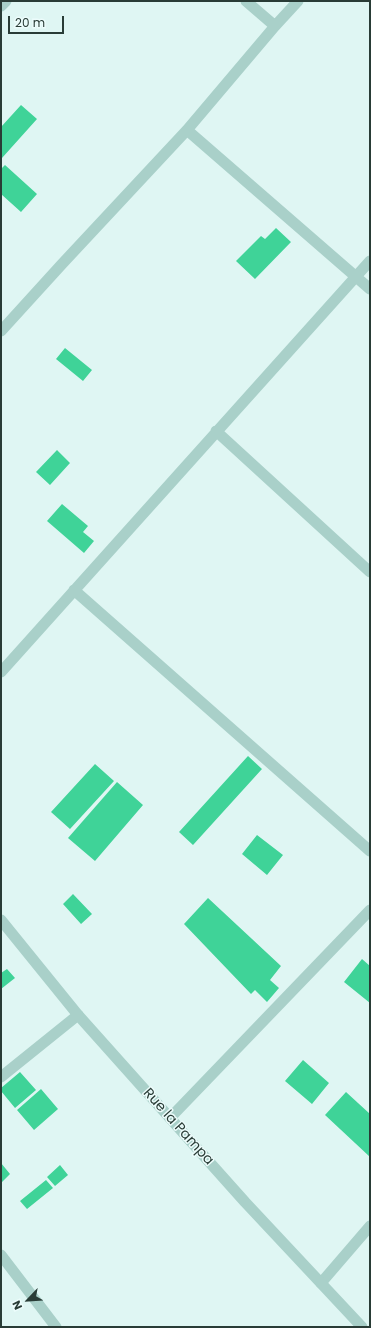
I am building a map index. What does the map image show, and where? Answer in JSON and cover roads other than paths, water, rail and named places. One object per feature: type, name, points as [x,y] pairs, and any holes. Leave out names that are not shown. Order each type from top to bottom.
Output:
[{"type":"street","points":[[1,6],[6,1]]},
{"type":"street","points":[[246,1],[275,26]]},
{"type":"street","points":[[1,331],[187,130],[298,1]]},
{"type":"street","points":[[187,130],[370,289]]},
{"type":"street","points":[[1,672],[370,261]]},
{"type":"street","points":[[216,431],[370,572]]},
{"type":"street","points":[[74,590],[370,851]]},
{"type":"street","points":[[170,1118],[370,910]]},
{"type":"street","name":"Rue la Pampa","points":[[1,920],[78,1015],[170,1118],[362,1327]]},
{"type":"street","points":[[1,1077],[78,1015]]},
{"type":"street","points":[[321,1283],[370,1226]]},
{"type":"street","points":[[1,1255],[56,1327]]}]
